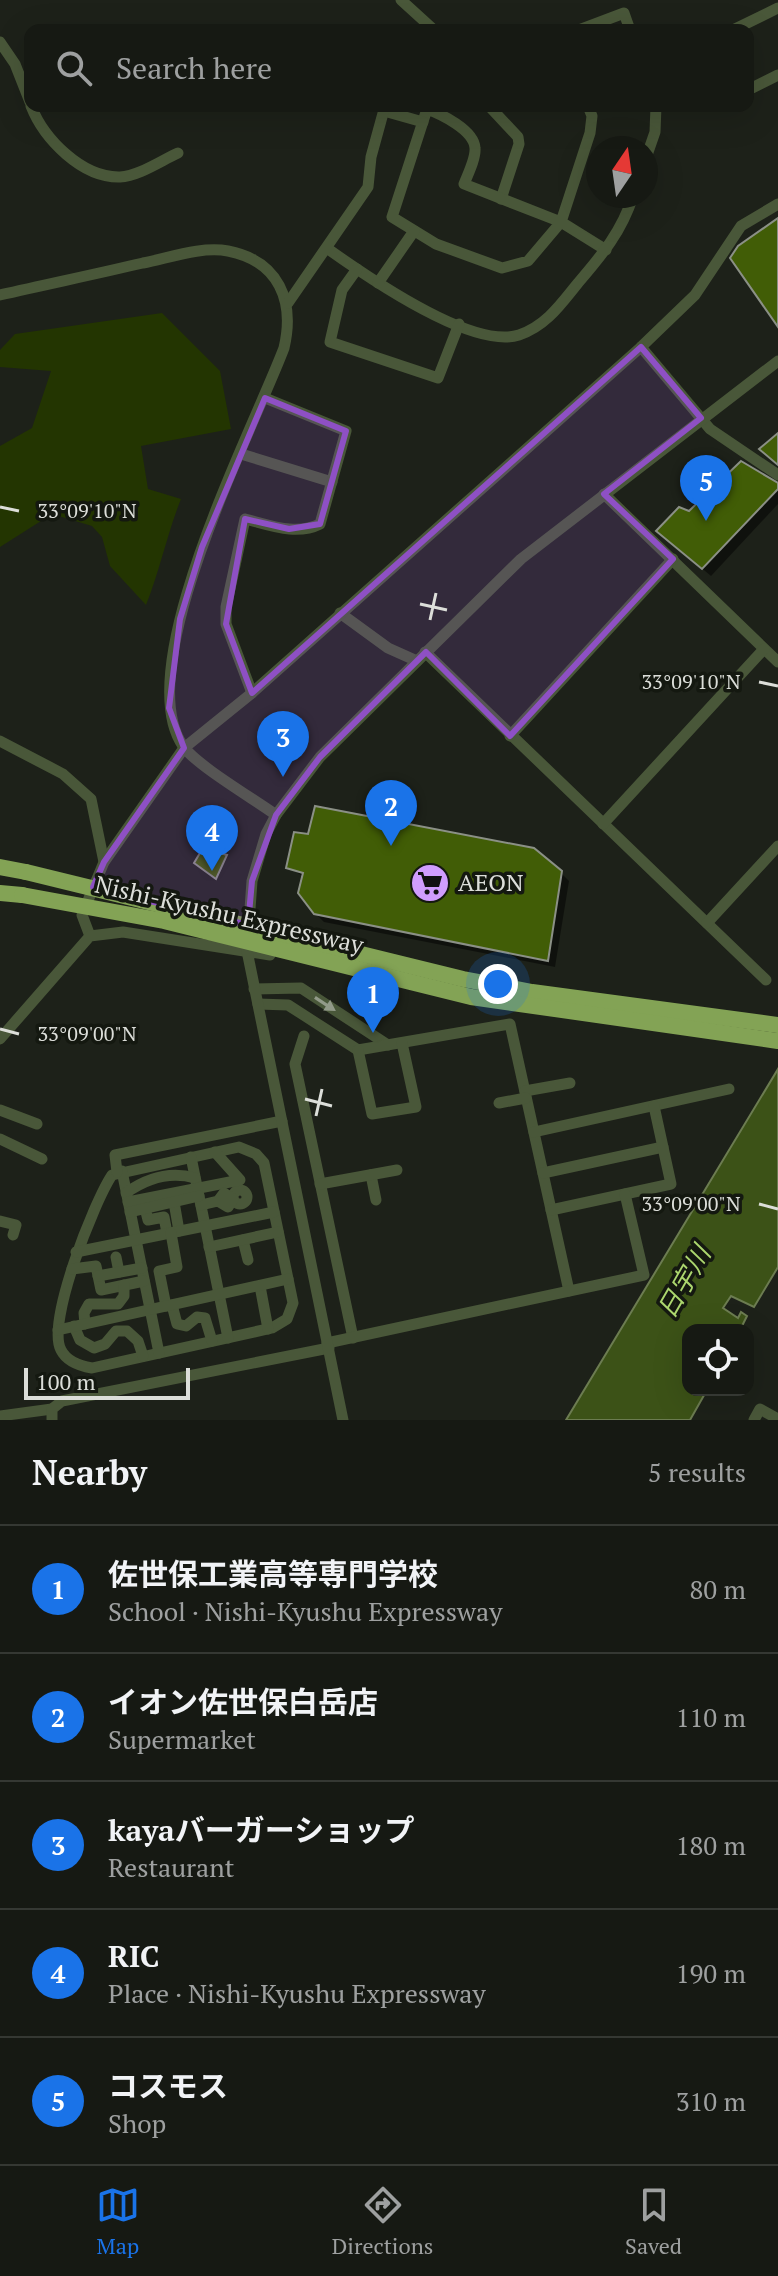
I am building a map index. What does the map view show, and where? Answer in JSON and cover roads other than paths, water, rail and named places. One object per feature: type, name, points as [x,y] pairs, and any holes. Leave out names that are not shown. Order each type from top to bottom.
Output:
[{"type":"highway","name":"Nishi-Kyushu Expressway","points":[[0,867],[463,979],[532,992],[778,1024]]},
{"type":"highway","name":"Nishi-Kyushu Expressway","points":[[0,893],[164,921],[471,997],[778,1041]]},
{"type":"street","points":[[401,0],[419,24]]},
{"type":"street","points":[[745,24],[778,8]]},
{"type":"street","points":[[595,24],[624,13],[628,24]]},
{"type":"street","points":[[0,42],[15,64],[24,86]]},
{"type":"street","points":[[754,87],[778,75]]},
{"type":"street","points":[[36,112],[56,146],[98,172],[119,177],[129,175],[178,153]]},
{"type":"street","points":[[288,303],[368,187],[371,157],[383,112]]},
{"type":"street","points":[[395,112],[423,122]]},
{"type":"street","points":[[426,112],[392,217],[436,244],[502,268],[528,261],[561,222],[592,125],[589,112]]},
{"type":"street","points":[[435,112],[473,139],[476,150],[464,184],[561,222],[606,250]]},
{"type":"street","points":[[495,112],[518,137],[519,144],[501,199]]},
{"type":"street","points":[[654,136],[656,112]]},
{"type":"street","points":[[90,936],[82,915],[104,862],[184,748],[252,693],[641,347],[695,295],[741,226],[778,204]]},
{"type":"street","points":[[328,249],[409,302],[497,337],[516,336],[535,329],[551,315],[606,250],[620,229],[628,208]]},
{"type":"street","points":[[378,283],[414,231]]},
{"type":"street","points":[[0,295],[190,253],[225,251],[264,267],[275,279],[288,303],[289,325],[284,348],[202,547],[170,669],[169,708],[175,732],[184,748],[276,815]]},
{"type":"street","points":[[357,269],[342,290],[330,342],[438,378],[459,324]]},
{"type":"street","points":[[641,347],[710,429],[778,475]]},
{"type":"street","points":[[343,1420],[247,951],[252,881],[276,815],[320,757],[521,559],[778,361]]},
{"type":"street","points":[[252,693],[226,624],[226,607],[245,519],[308,530],[320,524],[346,431],[265,398]]},
{"type":"street","points":[[241,454],[332,482]]},
{"type":"street","points":[[604,494],[778,662]]},
{"type":"street","points":[[510,736],[673,559]]},
{"type":"street","points":[[340,613],[388,648],[421,657],[510,736],[766,980]]},
{"type":"street","points":[[603,824],[764,649]]},
{"type":"street","points":[[0,741],[63,774],[91,799],[104,862]]},
{"type":"street","points":[[707,923],[778,846]]},
{"type":"street","points":[[0,1039],[90,936],[123,932],[439,984],[778,1034]]},
{"type":"street","points":[[254,989],[301,988],[388,1045]]},
{"type":"street","points":[[258,1004],[288,1005],[358,1050],[510,1024],[569,1291]]},
{"type":"street","points":[[738,1029],[778,1024]]},
{"type":"street","points":[[304,1036],[295,1064],[353,1338]]},
{"type":"street","points":[[358,1050],[372,1114],[416,1107],[402,1043]]},
{"type":"street","points":[[499,1103],[570,1083]]},
{"type":"street","points":[[534,1132],[729,1089]]},
{"type":"street","points":[[551,1210],[671,1184],[654,1106]]},
{"type":"street","points":[[0,1110],[37,1124]]},
{"type":"street","points":[[159,1353],[128,1202],[115,1155],[282,1121]]},
{"type":"street","points":[[0,1139],[42,1159]]},
{"type":"street","points":[[239,1147],[256,1154],[264,1163],[292,1311],[281,1324],[268,1329],[83,1366],[60,1350],[58,1330],[76,1252],[109,1180],[119,1171],[191,1157],[239,1147]]},
{"type":"street","points":[[543,1173],[663,1147]]},
{"type":"street","points":[[128,1202],[145,1208],[174,1202],[240,1180],[215,1152]]},
{"type":"street","points":[[191,1157],[228,1338]]},
{"type":"street","points":[[164,1162],[167,1176]]},
{"type":"street","points":[[320,1184],[397,1170]]},
{"type":"street","points":[[128,1202],[143,1181],[179,1174],[198,1192],[226,1202],[242,1204],[247,1195],[270,1191]]},
{"type":"street","points":[[371,1175],[376,1200]]},
{"type":"street","points":[[128,1202],[198,1192]]},
{"type":"street","points":[[0,1416],[52,1414],[62,1401],[328,1346],[644,1275],[625,1194]]},
{"type":"street","points":[[174,1202],[172,1232],[177,1267],[159,1271],[177,1324],[186,1326],[197,1317],[205,1318],[212,1341]]},
{"type":"street","points":[[226,1202],[231,1221]]},
{"type":"street","points":[[145,1208],[148,1220],[164,1217],[172,1232]]},
{"type":"street","points":[[76,1252],[274,1212]]},
{"type":"street","points":[[0,1221],[16,1225],[13,1235]]},
{"type":"street","points":[[209,1247],[278,1232]]},
{"type":"street","points":[[243,1240],[248,1260]]},
{"type":"street","points":[[116,1257],[119,1272]]},
{"type":"street","points":[[72,1269],[96,1266],[101,1290],[124,1285],[143,1275]]},
{"type":"street","points":[[98,1276],[119,1272],[143,1275]]},
{"type":"street","points":[[58,1330],[288,1279]]},
{"type":"street","points":[[124,1285],[124,1296],[118,1304],[89,1304],[80,1325],[84,1344],[94,1348],[105,1344],[116,1331],[127,1331],[138,1341],[143,1356]]},
{"type":"street","points":[[260,1286],[269,1304],[268,1329]]},
{"type":"street","points":[[754,1420],[760,1409],[778,1419]]},
{"type":"water","name":"日宇川","points":[[778,1069],[778,1267],[754,1307],[731,1296],[723,1308],[738,1318],[741,1312],[747,1316],[743,1324],[682,1324],[682,1396],[704,1396],[690,1420],[566,1420]]},
{"type":"place","name":"コスモス","points":[[706,521]]},
{"type":"place","name":"kayaバーガーショップ","points":[[283,777]]},
{"type":"place","name":"イオン佐世保白岳店","points":[[391,846]]},
{"type":"place","name":"RIC","points":[[212,871]]},
{"type":"place","name":"AEON","points":[[430,883]]},
{"type":"place","name":"佐世保工業高等専門学校","points":[[373,1033]]}]
